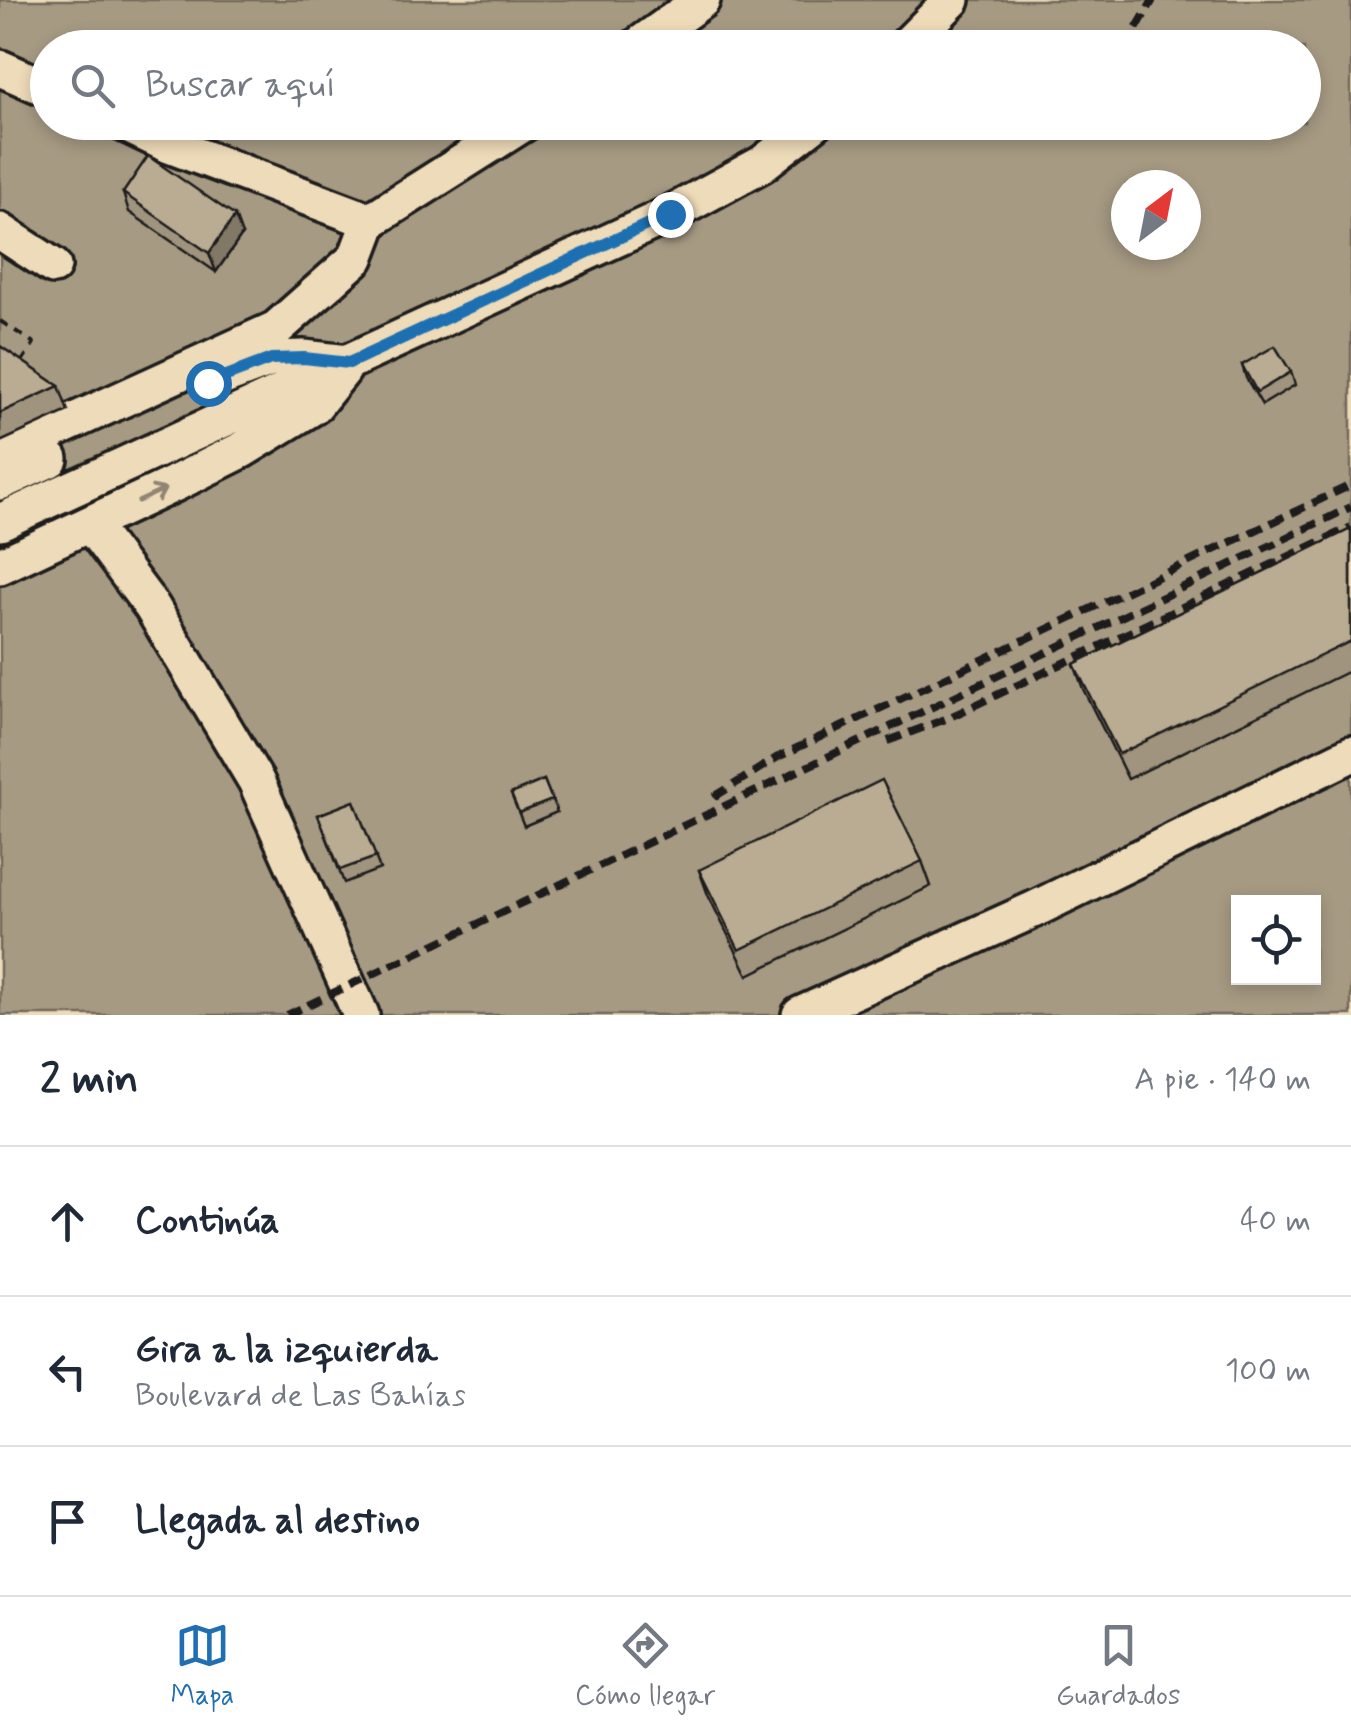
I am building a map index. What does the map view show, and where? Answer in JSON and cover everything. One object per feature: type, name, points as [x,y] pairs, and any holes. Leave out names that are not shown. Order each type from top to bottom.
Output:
[{"type":"street","points":[[660,30],[702,0]]},
{"type":"street","points":[[922,30],[952,0]]},
{"type":"street","points":[[0,68],[30,81]]},
{"type":"street","points":[[160,140],[370,221]]},
{"type":"street","points":[[0,456],[276,330],[356,258],[370,221],[498,140]]},
{"type":"street","points":[[0,522],[670,214],[762,164],[793,140]]},
{"type":"street","points":[[0,231],[53,266]]},
{"type":"street","points":[[0,482],[208,383],[271,359],[349,363]]},
{"type":"street","points":[[0,566],[225,459],[282,426],[314,406],[349,363]]},
{"type":"street","points":[[90,524],[152,607],[256,781],[360,1015]]},
{"type":"street","points":[[800,1015],[1035,908],[1351,754]]},
{"type":"path","points":[[0,320],[34,343],[14,374]]},
{"type":"shaded area","points":[[0,0],[1351,0],[1351,1015],[0,1015]]},
{"type":"building","points":[[148,156],[235,216],[209,253],[123,193]]},
{"type":"building","points":[[0,346],[59,386],[0,413]]},
{"type":"building","points":[[1275,346],[1291,372],[1257,392],[1242,365]]},
{"type":"building","points":[[1351,529],[1351,641],[1119,754],[1074,664]]},
{"type":"building","points":[[544,780],[552,800],[519,813],[511,794]]},
{"type":"building","points":[[882,780],[922,861],[739,950],[699,870]]},
{"type":"building","points":[[354,801],[376,857],[340,870],[318,815]]},
{"type":"railway","points":[[1136,30],[1153,0]]},
{"type":"railway","points":[[714,797],[778,757],[1351,485]]},
{"type":"railway","points":[[287,1015],[1351,507]]},
{"type":"railway","points":[[888,741],[948,718],[1351,527]]},
{"type":"route","points":[[208,383],[271,359],[349,363],[670,214]]}]
